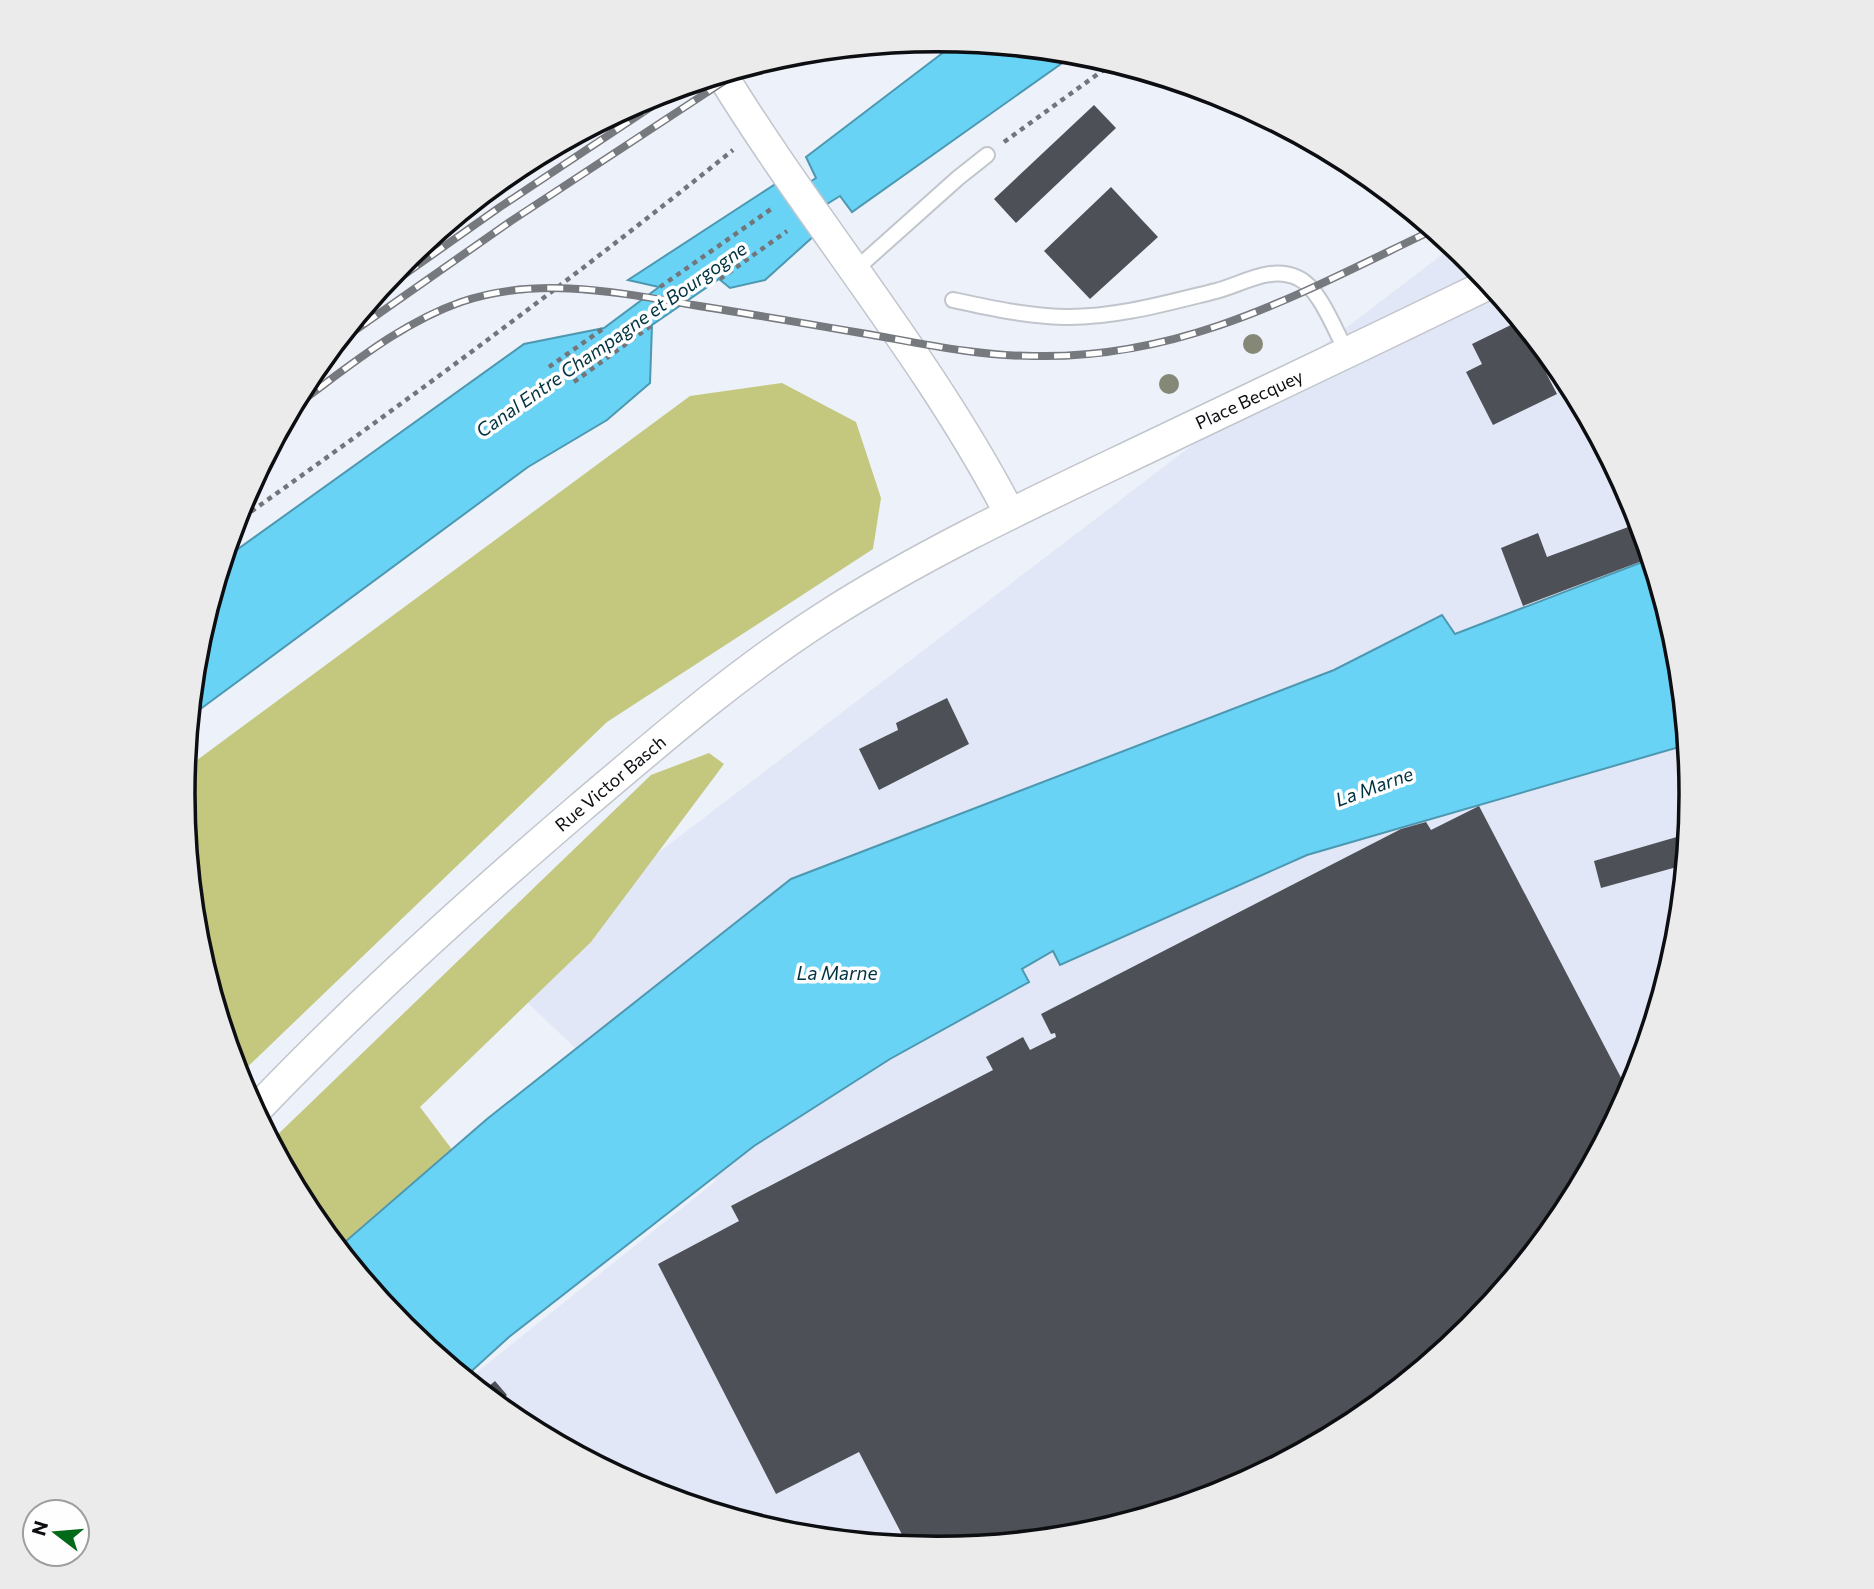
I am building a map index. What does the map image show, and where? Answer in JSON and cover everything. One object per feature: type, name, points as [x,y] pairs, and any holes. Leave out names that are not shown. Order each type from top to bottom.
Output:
[{"type":"street","points":[[727,83],[758,130],[788,194],[830,234],[906,341],[984,465],[1010,514]]},
{"type":"street","name":"Place Becquey","points":[[1010,514],[1480,289]]},
{"type":"street","name":"Rue Victor Basch","points":[[263,1103],[412,957],[526,855],[705,703],[823,618],[890,578],[1010,514]]},
{"type":"lane","points":[[855,270],[987,155]]},
{"type":"lane","points":[[953,300],[1021,314],[1066,317],[1126,311],[1220,290],[1269,273],[1297,277],[1312,287],[1347,353]]},
{"type":"path","points":[[987,155],[1101,71]]},
{"type":"path","points":[[251,512],[435,381],[758,130]]},
{"type":"path","points":[[660,287],[788,194]]},
{"type":"path","points":[[720,279],[794,225]]},
{"type":"path","points":[[574,382],[652,325]]},
{"type":"path","points":[[549,367],[604,328]]},
{"type":"shaded area","points":[[1444,253],[1495,305],[1554,382],[1580,424],[1623,511],[1654,602],[1665,650],[1673,698],[1679,794],[1673,891],[1665,939],[1654,987],[1623,1078],[1580,1166],[1554,1207],[1495,1284],[1462,1319],[1389,1383],[1349,1411],[1308,1437],[1221,1480],[1129,1511],[1034,1530],[986,1535],[888,1535],[792,1522],[698,1497],[609,1460],[525,1411],[474,1374],[716,1181],[498,975]]},
{"type":"green space","points":[[782,383],[856,422],[881,498],[873,549],[607,722],[247,1067],[220,987],[201,891],[195,794],[196,761],[690,396]]},
{"type":"green space","points":[[709,753],[724,764],[591,942],[420,1107],[466,1168],[360,1260],[320,1207],[278,1134],[651,775]]},
{"type":"water","name":"Canal Entre Champagne et Bourgogne","points":[[944,52],[986,54],[1061,64],[852,212],[840,196],[806,217],[815,235],[765,280],[730,288],[719,279],[652,325],[650,383],[607,420],[528,467],[200,709],[209,650],[236,550],[524,344],[604,328],[659,287],[628,280],[780,181],[790,195],[816,178],[806,157]]},
{"type":"water","name":"La Marne","points":[[1642,562],[1665,650],[1677,748],[1307,855],[1060,965],[1053,951],[1022,969],[1029,982],[890,1059],[754,1146],[509,1337],[471,1371],[412,1319],[345,1242],[487,1119],[791,879],[1334,670],[1442,615],[1455,634]]},
{"type":"building","points":[[1094,105],[1116,128],[1016,223],[994,199]]},
{"type":"building","points":[[1111,187],[1158,237],[1090,299],[1044,251]]},
{"type":"building","points":[[1511,325],[1542,366],[1557,394],[1493,425],[1466,372],[1482,364],[1472,344]]},
{"type":"building","points":[[1629,527],[1642,561],[1523,606],[1501,548],[1538,533],[1547,557]]},
{"type":"building","points":[[947,698],[969,744],[879,790],[859,749],[898,730],[896,723]]},
{"type":"building","points":[[1479,806],[1622,1080],[1580,1166],[1554,1207],[1495,1284],[1462,1319],[1389,1383],[1308,1437],[1221,1480],[1129,1511],[1034,1530],[986,1535],[902,1535],[859,1452],[776,1494],[658,1264],[739,1221],[731,1206],[993,1070],[986,1057],[1023,1037],[1030,1050],[1056,1037],[1055,1033],[1051,1034],[1041,1014],[1401,829],[1426,822],[1431,830]]},
{"type":"building","points":[[1677,837],[1675,868],[1601,888],[1594,861]]},
{"type":"building","points":[[495,1381],[507,1395],[505,1397],[489,1386]]},
{"type":"railway","points":[[363,325],[511,221],[715,87]]},
{"type":"railway","points":[[417,266],[637,116]]},
{"type":"railway","points":[[313,392],[415,322],[461,302],[518,290],[548,288],[606,291],[977,352],[1015,356],[1089,354],[1192,334],[1241,318],[1336,277],[1423,235]]}]
